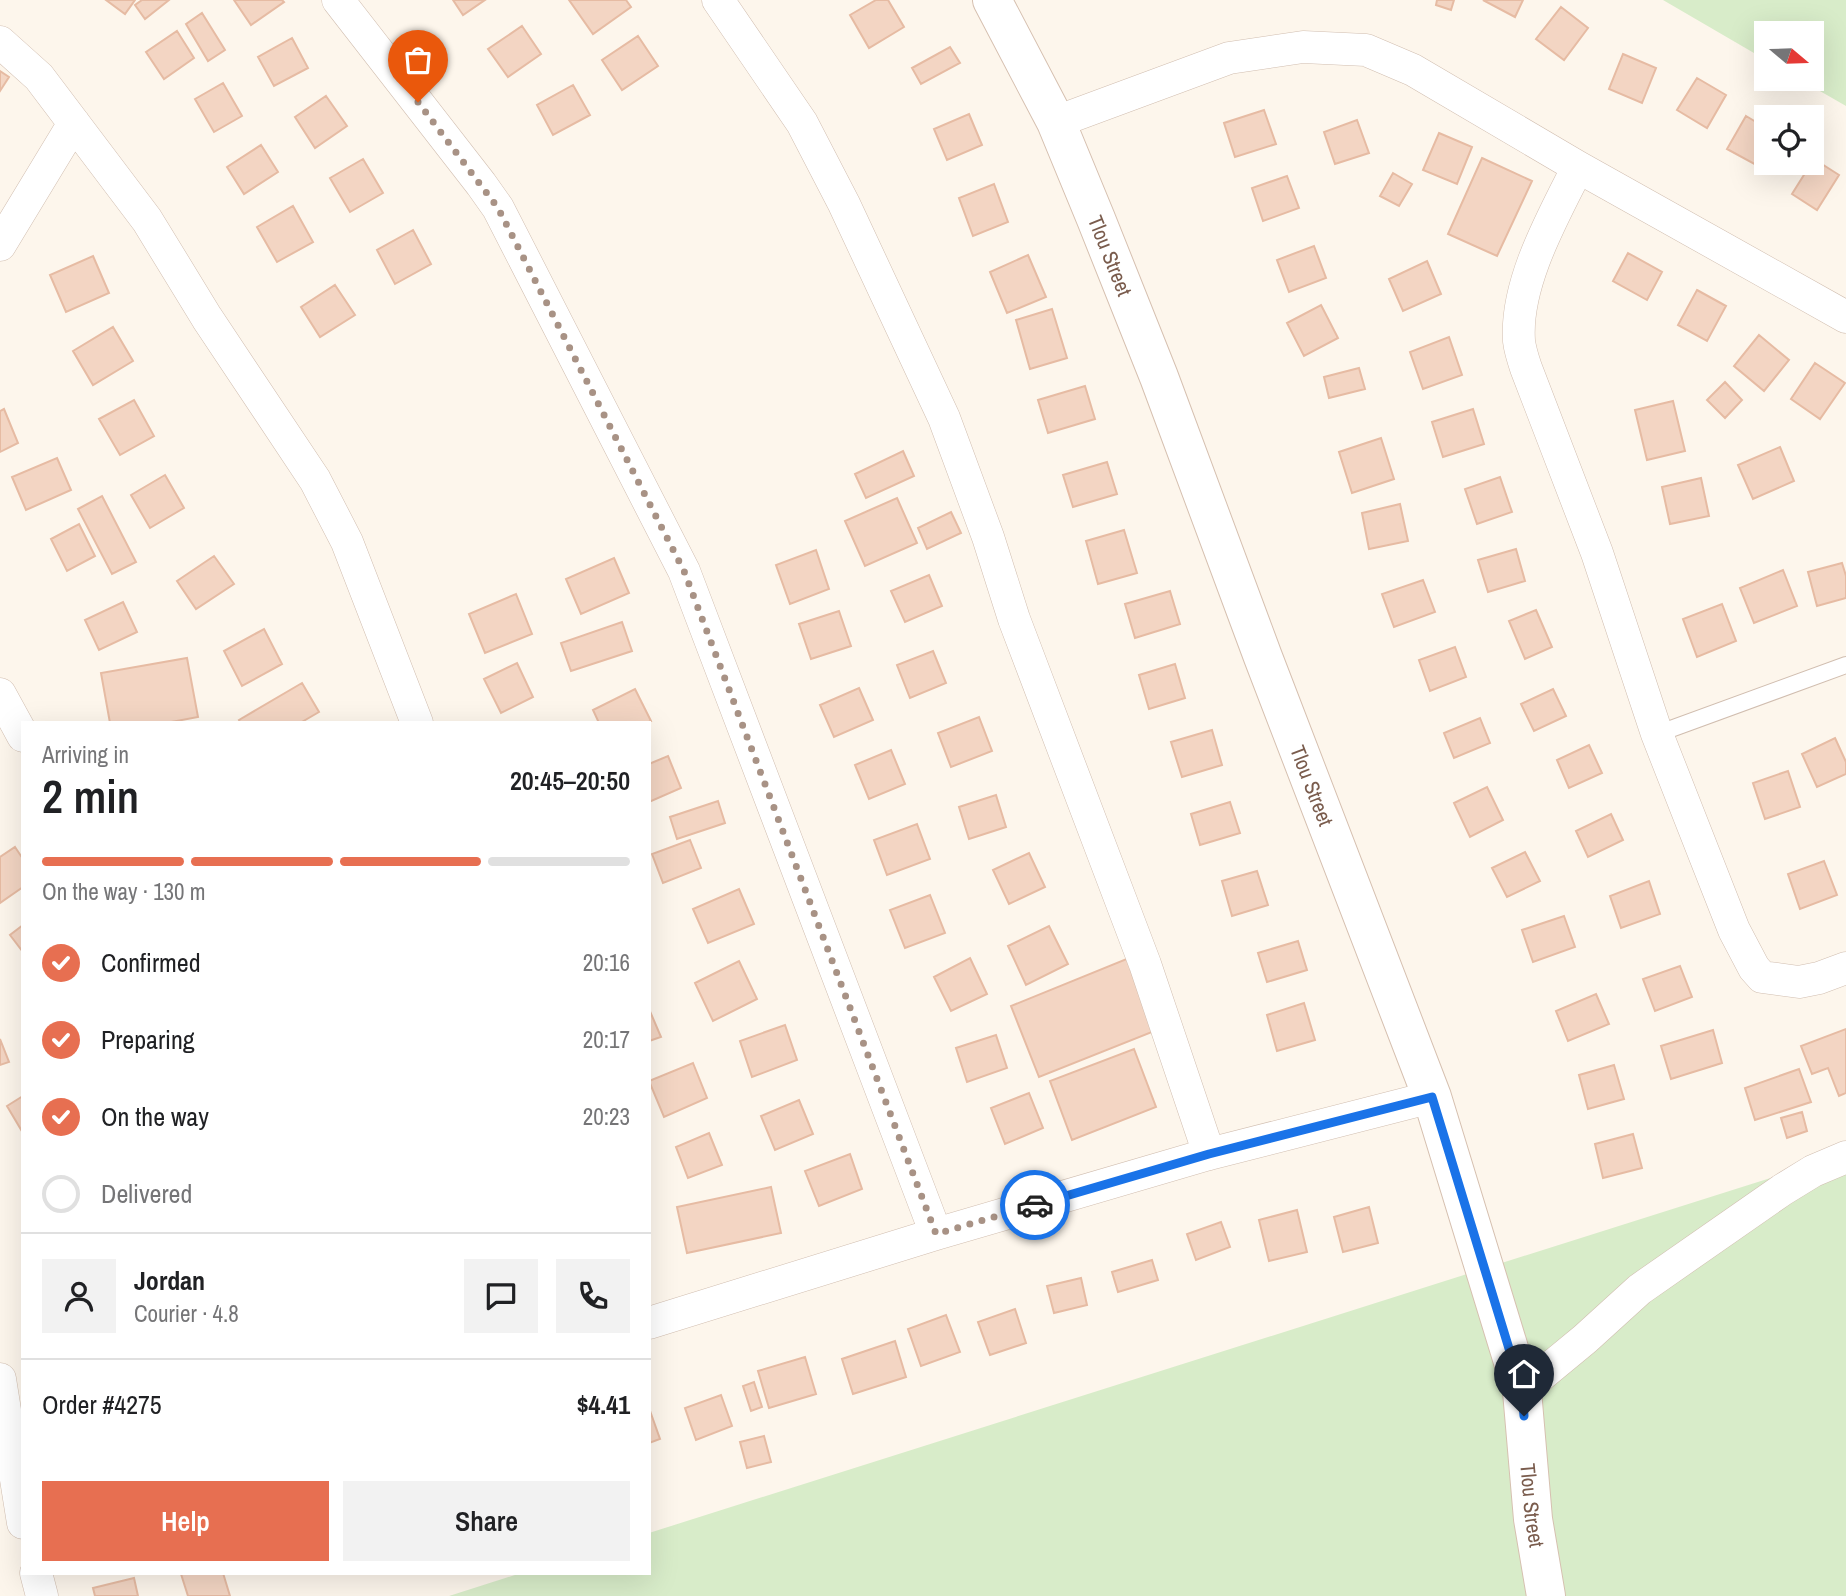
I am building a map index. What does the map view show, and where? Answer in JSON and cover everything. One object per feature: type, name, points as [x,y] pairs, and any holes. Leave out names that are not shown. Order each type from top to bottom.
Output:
[{"type":"street","points":[[338,0],[498,208],[684,571],[936,1234]]},
{"type":"street","points":[[718,0],[802,122],[844,204],[944,418],[988,537],[1014,619],[1145,964],[1209,1154]]},
{"type":"street","name":"Tlou Street","points":[[992,0],[1056,122],[1159,377],[1262,657],[1432,1097],[1522,1391],[1533,1519],[1546,1596]]},
{"type":"street","points":[[0,42],[39,77],[147,220],[207,318],[315,480],[347,542],[416,721]]},
{"type":"street","points":[[1056,122],[1229,58],[1303,47],[1366,51],[1413,71],[1846,317]]},
{"type":"street","points":[[0,245],[74,123]]},
{"type":"street","points":[[1578,167],[1543,238],[1528,280],[1521,311],[1519,342],[1526,368],[1597,553],[1657,734],[1729,919],[1754,968],[1762,977],[1799,982],[1846,968]]},
{"type":"street","points":[[0,694],[21,732]]},
{"type":"street","points":[[651,1322],[936,1234],[1209,1154],[1432,1097]]},
{"type":"street","points":[[1522,1391],[1640,1289],[1782,1190],[1813,1171],[1846,1157]]},
{"type":"street","points":[[0,1379],[21,1511]]},
{"type":"street","points":[[37,1575],[42,1596]]},
{"type":"lane","points":[[1657,734],[1846,666]]},
{"type":"green space","points":[[1663,0],[1846,0],[1846,106],[1820,91],[1824,91],[1824,21],[1754,21],[1754,53]]},
{"type":"green space","points":[[1846,1154],[1846,1596],[449,1596],[515,1575],[651,1575],[651,1532]]},
{"type":"building","points":[[106,0],[135,0],[125,14]]},
{"type":"building","points":[[142,0],[169,0],[145,19],[135,5]]},
{"type":"building","points":[[234,0],[282,0],[284,2],[251,25]]},
{"type":"building","points":[[453,0],[485,0],[463,15]]},
{"type":"building","points":[[569,0],[626,0],[631,7],[593,34]]},
{"type":"building","points":[[876,0],[888,0],[904,27],[869,48],[850,15]]},
{"type":"building","points":[[1437,0],[1454,0],[1451,10],[1436,5]]},
{"type":"building","points":[[1483,0],[1523,0],[1515,17]]},
{"type":"building","points":[[1561,7],[1588,28],[1564,60],[1536,39]]},
{"type":"building","points":[[202,13],[225,50],[208,61],[186,24]]},
{"type":"building","points":[[522,26],[541,54],[508,77],[488,49]]},
{"type":"building","points":[[177,31],[194,58],[164,79],[146,52]]},
{"type":"building","points":[[638,36],[658,66],[622,90],[602,60]]},
{"type":"building","points":[[292,38],[308,68],[274,86],[258,57]]},
{"type":"building","points":[[950,47],[960,63],[921,84],[912,68]]},
{"type":"building","points":[[1623,54],[1656,68],[1642,103],[1609,89]]},
{"type":"building","points":[[0,71],[9,77],[0,91]]},
{"type":"building","points":[[1697,78],[1726,95],[1707,128],[1677,110]]},
{"type":"building","points":[[223,83],[242,116],[214,132],[195,99]]},
{"type":"building","points":[[573,85],[590,115],[553,135],[537,105]]},
{"type":"building","points":[[326,96],[347,126],[315,148],[295,117]]},
{"type":"building","points":[[1264,110],[1276,144],[1235,157],[1224,123]]},
{"type":"building","points":[[969,114],[982,145],[947,160],[934,129]]},
{"type":"building","points":[[1746,116],[1754,121],[1754,164],[1727,149]]},
{"type":"building","points":[[1357,120],[1369,153],[1335,164],[1324,132]]},
{"type":"building","points":[[1439,133],[1472,147],[1457,184],[1423,170]]},
{"type":"building","points":[[261,145],[278,172],[244,194],[227,167]]},
{"type":"building","points":[[1482,158],[1532,181],[1497,256],[1448,234]]},
{"type":"building","points":[[363,159],[383,193],[350,212],[330,178]]},
{"type":"building","points":[[1824,165],[1839,175],[1817,210],[1792,194],[1804,175],[1824,175]]},
{"type":"building","points":[[1393,173],[1412,184],[1399,206],[1380,196]]},
{"type":"building","points":[[1287,176],[1299,208],[1263,221],[1252,188]]},
{"type":"building","points":[[994,184],[1008,222],[973,236],[959,198]]},
{"type":"building","points":[[293,206],[313,242],[277,262],[257,227]]},
{"type":"building","points":[[413,230],[431,264],[395,284],[377,250]]},
{"type":"building","points":[[1314,246],[1326,278],[1289,292],[1277,260]]},
{"type":"building","points":[[1628,253],[1662,272],[1647,300],[1613,281]]},
{"type":"building","points":[[1028,255],[1046,297],[1007,313],[990,272]]},
{"type":"building","points":[[93,256],[109,293],[66,312],[50,275]]},
{"type":"building","points":[[1427,261],[1441,294],[1403,311],[1389,279]]},
{"type":"building","points":[[335,285],[355,315],[320,337],[301,307]]},
{"type":"building","points":[[1697,290],[1726,306],[1707,341],[1678,325]]},
{"type":"building","points":[[1321,305],[1338,338],[1304,356],[1287,323]]},
{"type":"building","points":[[1052,309],[1067,358],[1030,369],[1016,320]]},
{"type":"building","points":[[113,327],[133,361],[93,385],[73,351]]},
{"type":"building","points":[[1759,335],[1789,360],[1764,391],[1734,366]]},
{"type":"building","points":[[1449,337],[1462,375],[1423,389],[1410,352]]},
{"type":"building","points":[[1815,363],[1845,383],[1820,419],[1791,399]]},
{"type":"building","points":[[1359,368],[1365,389],[1329,398],[1324,377]]},
{"type":"building","points":[[1725,382],[1742,400],[1725,418],[1707,400]]},
{"type":"building","points":[[1085,386],[1095,419],[1048,433],[1038,400]]},
{"type":"building","points":[[134,400],[154,436],[120,455],[99,419]]},
{"type":"building","points":[[1673,401],[1685,451],[1647,460],[1635,410]]},
{"type":"building","points":[[4,409],[18,443],[0,452],[0,411]]},
{"type":"building","points":[[1473,409],[1484,444],[1443,457],[1432,422]]},
{"type":"building","points":[[1381,438],[1394,479],[1352,493],[1339,452]]},
{"type":"building","points":[[1780,447],[1794,481],[1753,499],[1738,465]]},
{"type":"building","points":[[903,451],[914,476],[866,498],[855,474]]},
{"type":"building","points":[[57,458],[71,490],[26,510],[12,477]]},
{"type":"building","points":[[1107,462],[1117,494],[1073,507],[1063,475]]},
{"type":"building","points":[[165,475],[184,508],[150,528],[131,495]]},
{"type":"building","points":[[1500,477],[1512,512],[1477,524],[1465,489]]},
{"type":"building","points":[[1701,478],[1709,516],[1670,524],[1662,487]]},
{"type":"building","points":[[102,496],[136,562],[112,574],[78,509]]},
{"type":"building","points":[[897,498],[917,543],[865,566],[845,521]]},
{"type":"building","points":[[1400,504],[1408,541],[1369,549],[1362,513]]},
{"type":"building","points":[[951,512],[961,533],[927,549],[918,528]]},
{"type":"building","points":[[79,524],[95,556],[67,571],[51,539]]},
{"type":"building","points":[[1124,530],[1137,573],[1098,584],[1086,541]]},
{"type":"building","points":[[1516,549],[1525,581],[1488,592],[1478,560]]},
{"type":"building","points":[[816,550],[829,589],[790,604],[776,565]]},
{"type":"building","points":[[214,556],[234,584],[196,609],[177,581]]},
{"type":"building","points":[[614,558],[629,593],[581,614],[566,579]]},
{"type":"building","points":[[1842,563],[1846,576],[1846,598],[1817,606],[1808,572]]},
{"type":"building","points":[[1783,570],[1797,606],[1754,623],[1740,588]]},
{"type":"building","points":[[929,575],[942,606],[905,622],[891,591]]},
{"type":"building","points":[[1423,580],[1435,612],[1394,627],[1382,594]]},
{"type":"building","points":[[1170,591],[1180,624],[1135,638],[1125,604]]},
{"type":"building","points":[[516,594],[532,634],[485,653],[469,614]]},
{"type":"building","points":[[123,602],[137,632],[99,650],[85,620]]},
{"type":"building","points":[[1722,604],[1736,641],[1697,657],[1683,619]]},
{"type":"building","points":[[1536,610],[1552,647],[1525,659],[1509,621]]},
{"type":"building","points":[[839,611],[851,646],[811,659],[799,624]]},
{"type":"building","points":[[622,622],[632,651],[571,671],[561,643]]},
{"type":"building","points":[[264,629],[282,664],[242,686],[224,651]]},
{"type":"building","points":[[1455,647],[1466,677],[1430,691],[1419,660]]},
{"type":"building","points":[[933,651],[946,683],[910,698],[897,665]]},
{"type":"building","points":[[187,658],[198,717],[177,721],[110,721],[101,673]]},
{"type":"building","points":[[517,663],[533,697],[501,713],[484,679]]},
{"type":"building","points":[[1175,664],[1185,698],[1149,709],[1139,675]]},
{"type":"building","points":[[302,683],[319,712],[303,721],[239,720]]},
{"type":"building","points":[[859,688],[873,720],[834,737],[820,705]]},
{"type":"building","points":[[635,689],[651,721],[598,721],[593,710]]},
{"type":"building","points":[[1553,689],[1566,716],[1534,731],[1521,704]]},
{"type":"building","points":[[979,717],[992,751],[951,767],[938,733]]},
{"type":"building","points":[[1480,718],[1490,743],[1454,758],[1444,733]]},
{"type":"building","points":[[1212,730],[1222,765],[1182,777],[1171,742]]},
{"type":"building","points":[[1835,738],[1846,762],[1846,774],[1817,787],[1802,754]]},
{"type":"building","points":[[1589,745],[1602,773],[1569,788],[1557,760]]},
{"type":"building","points":[[891,750],[905,784],[869,799],[855,765]]},
{"type":"building","points":[[668,756],[681,788],[651,801],[651,763]]},
{"type":"building","points":[[1788,771],[1800,807],[1765,819],[1753,783]]},
{"type":"building","points":[[1487,787],[1503,820],[1470,837],[1454,803]]},
{"type":"building","points":[[996,795],[1006,827],[969,839],[959,807]]},
{"type":"building","points":[[718,801],[725,823],[677,839],[670,817]]},
{"type":"building","points":[[1230,802],[1240,833],[1200,845],[1191,814]]},
{"type":"building","points":[[1611,814],[1623,840],[1588,857],[1576,831]]},
{"type":"building","points":[[917,824],[930,859],[887,875],[874,840]]},
{"type":"building","points":[[690,840],[701,868],[663,883],[652,854]]},
{"type":"building","points":[[15,847],[21,856],[21,888],[0,903],[0,857]]},
{"type":"building","points":[[1525,852],[1540,881],[1507,897],[1492,868]]},
{"type":"building","points":[[1029,853],[1045,887],[1009,904],[993,870]]},
{"type":"building","points":[[1824,861],[1837,895],[1800,909],[1788,874]]},
{"type":"building","points":[[1257,871],[1268,905],[1232,916],[1222,881]]},
{"type":"building","points":[[1649,881],[1660,914],[1621,928],[1610,896]]},
{"type":"building","points":[[739,889],[754,924],[708,943],[693,909]]},
{"type":"building","points":[[930,895],[945,933],[905,948],[890,910]]},
{"type":"building","points":[[1564,916],[1575,947],[1533,962],[1522,930]]},
{"type":"building","points":[[1049,926],[1068,964],[1026,985],[1008,946]]},
{"type":"building","points":[[21,927],[21,949],[10,935]]},
{"type":"building","points":[[1298,941],[1307,970],[1267,982],[1258,953]]},
{"type":"building","points":[[970,958],[987,994],[951,1011],[934,977]]},
{"type":"building","points":[[1129,958],[1157,1030],[1039,1077],[1011,1006]]},
{"type":"building","points":[[739,961],[757,999],[713,1021],[695,983]]},
{"type":"building","points":[[1680,966],[1692,997],[1655,1011],[1643,979]]},
{"type":"building","points":[[1596,994],[1609,1024],[1568,1041],[1556,1011]]},
{"type":"building","points":[[1304,1003],[1315,1040],[1277,1051],[1267,1015]]},
{"type":"building","points":[[651,1014],[661,1037],[651,1040]]},
{"type":"building","points":[[785,1025],[797,1060],[752,1077],[740,1041]]},
{"type":"building","points":[[1846,1029],[1846,1093],[1839,1096],[1828,1068],[1812,1074],[1801,1046]]},
{"type":"building","points":[[1713,1030],[1722,1063],[1671,1079],[1661,1046]]},
{"type":"building","points":[[996,1035],[1007,1068],[967,1082],[956,1048]]},
{"type":"building","points":[[0,1039],[9,1062],[0,1065]]},
{"type":"building","points":[[1134,1049],[1156,1107],[1072,1140],[1050,1081]]},
{"type":"building","points":[[693,1063],[707,1098],[664,1117],[651,1080]]},
{"type":"building","points":[[1614,1065],[1624,1099],[1588,1109],[1579,1075]]},
{"type":"building","points":[[1799,1069],[1811,1102],[1755,1120],[1745,1088]]},
{"type":"building","points":[[1029,1093],[1043,1128],[1005,1144],[991,1108]]},
{"type":"building","points":[[21,1097],[21,1130],[7,1106]]},
{"type":"building","points":[[799,1100],[813,1134],[775,1150],[761,1116]]},
{"type":"building","points":[[1802,1112],[1807,1131],[1787,1138],[1781,1118]]},
{"type":"building","points":[[709,1133],[722,1165],[688,1178],[676,1147]]},
{"type":"building","points":[[1633,1134],[1642,1168],[1603,1178],[1595,1144]]},
{"type":"building","points":[[850,1154],[862,1189],[819,1206],[805,1171]]},
{"type":"building","points":[[771,1187],[781,1233],[687,1253],[677,1207]]},
{"type":"building","points":[[1369,1207],[1378,1243],[1343,1252],[1334,1217]]},
{"type":"building","points":[[1297,1210],[1307,1252],[1269,1261],[1259,1220]]},
{"type":"building","points":[[1221,1222],[1230,1247],[1196,1260],[1187,1234]]},
{"type":"building","points":[[1152,1260],[1158,1280],[1118,1292],[1112,1272]]},
{"type":"building","points":[[1081,1278],[1087,1305],[1054,1313],[1047,1286]]},
{"type":"building","points":[[1015,1309],[1026,1343],[990,1355],[978,1322]]},
{"type":"building","points":[[946,1315],[960,1352],[921,1366],[908,1329]]},
{"type":"building","points":[[895,1341],[906,1377],[853,1394],[842,1359]]},
{"type":"building","points":[[805,1357],[816,1394],[769,1408],[758,1371]]},
{"type":"building","points":[[754,1382],[762,1407],[751,1411],[743,1386]]},
{"type":"building","points":[[721,1395],[732,1426],[696,1440],[685,1408]]},
{"type":"building","points":[[651,1414],[660,1439],[651,1442]]},
{"type":"building","points":[[764,1436],[771,1462],[747,1468],[740,1442]]},
{"type":"building","points":[[181,1575],[224,1575],[230,1596],[188,1596]]},
{"type":"building","points":[[134,1578],[138,1596],[95,1596],[93,1588]]},
{"type":"way so far","points":[[418,102],[498,208],[684,571],[936,1234],[1035,1205]]},
{"type":"route","points":[[1035,1205],[1209,1154],[1432,1097],[1522,1391],[1524,1416]]}]
